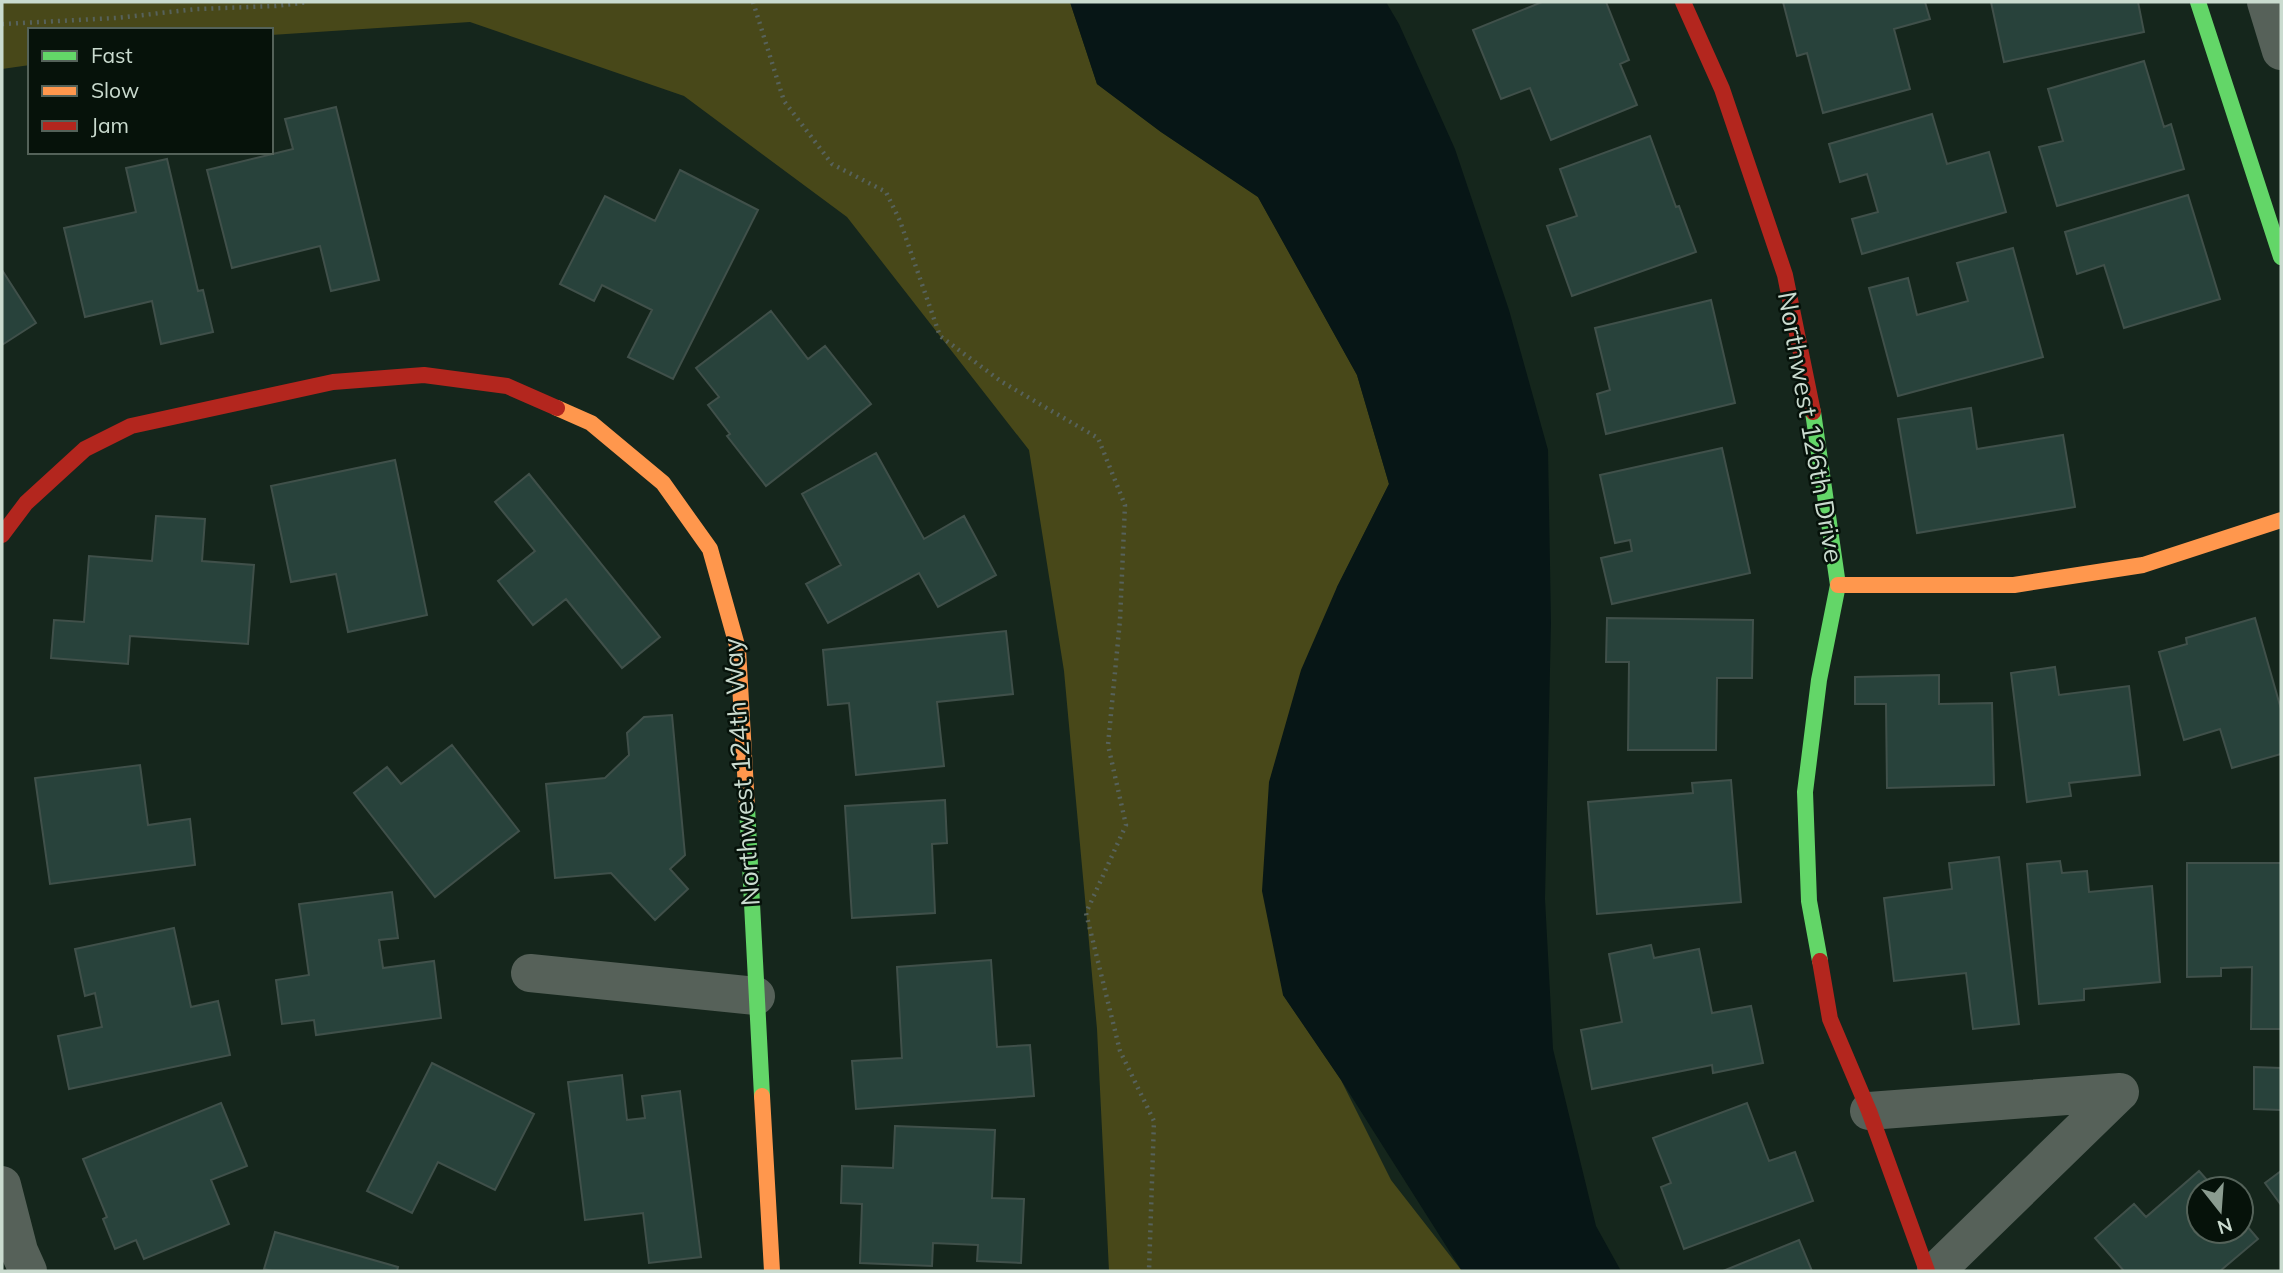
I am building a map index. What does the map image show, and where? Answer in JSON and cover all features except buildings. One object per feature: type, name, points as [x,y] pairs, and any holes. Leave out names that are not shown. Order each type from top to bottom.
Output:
[{"type":"street","name":"Northwest 126th Drive","points":[[1683,2],[1722,89],[1785,275],[1815,423],[1838,585],[1819,680],[1805,792],[1809,901],[1830,1019],[1869,1111],[1927,1271]]},
{"type":"street","points":[[2198,2],[2281,257]]},
{"type":"street","points":[[2266,2],[2281,51]]},
{"type":"street","name":"Northwest 124th Way","points":[[2,535],[26,503],[85,449],[131,426],[333,382],[424,376],[507,386],[590,423],[663,483],[710,550],[738,649],[772,1271]]},
{"type":"street","points":[[1838,585],[2014,585],[2143,565],[2281,520]]},
{"type":"street","points":[[530,973],[756,996]]},
{"type":"street","points":[[1869,1111],[2120,1092],[1936,1271]]},
{"type":"street","points":[[2,1185],[19,1251],[28,1271]]},
{"type":"path","points":[[2,24],[116,18],[197,9],[309,2]]},
{"type":"path","points":[[753,2],[784,101],[832,164],[886,192],[900,221],[940,336],[1002,382],[1098,438],[1125,505],[1119,620],[1108,745],[1126,825],[1086,914],[1120,1051],[1154,1121],[1149,1271]]},
{"type":"shaded area","points":[[2,2],[1070,2],[1097,84],[1161,132],[1258,197],[1357,375],[1389,484],[1337,587],[1283,995],[1341,1080],[1391,1180],[1462,1271],[1109,1271],[1097,1029],[1064,671],[1029,450],[847,217],[684,96],[470,22],[273,35],[273,28],[28,28],[28,65],[2,69]]},
{"type":"shaded area","points":[[1070,2],[1386,2],[1399,24],[1455,149],[1509,310],[1548,450],[1551,623],[1545,899],[1553,1049],[1596,1226],[1621,1271],[1462,1271],[1341,1080],[1283,995],[1262,891],[1269,782],[1301,670],[1337,587],[1389,484],[1357,375],[1258,197],[1161,132],[1097,84]]},
{"type":"traffic: fast","points":[[2198,2],[2281,257]]},
{"type":"traffic: fast","points":[[1813,412],[1838,585],[1819,680],[1805,792],[1809,901],[1820,961]]},
{"type":"traffic: fast","points":[[747,807],[762,1096]]},
{"type":"traffic: slow","points":[[557,408],[591,423],[663,483],[710,549],[738,649],[747,807]]},
{"type":"traffic: slow","points":[[1838,585],[2014,585],[2143,565],[2281,520]]},
{"type":"traffic: slow","points":[[762,1096],[772,1271]]},
{"type":"traffic: jam","points":[[1683,2],[1722,89],[1785,275],[1813,412]]},
{"type":"traffic: jam","points":[[2,535],[26,503],[85,449],[131,426],[333,382],[424,375],[507,386],[557,408]]},
{"type":"traffic: jam","points":[[1820,961],[1830,1019],[1869,1111],[1927,1271]]}]
